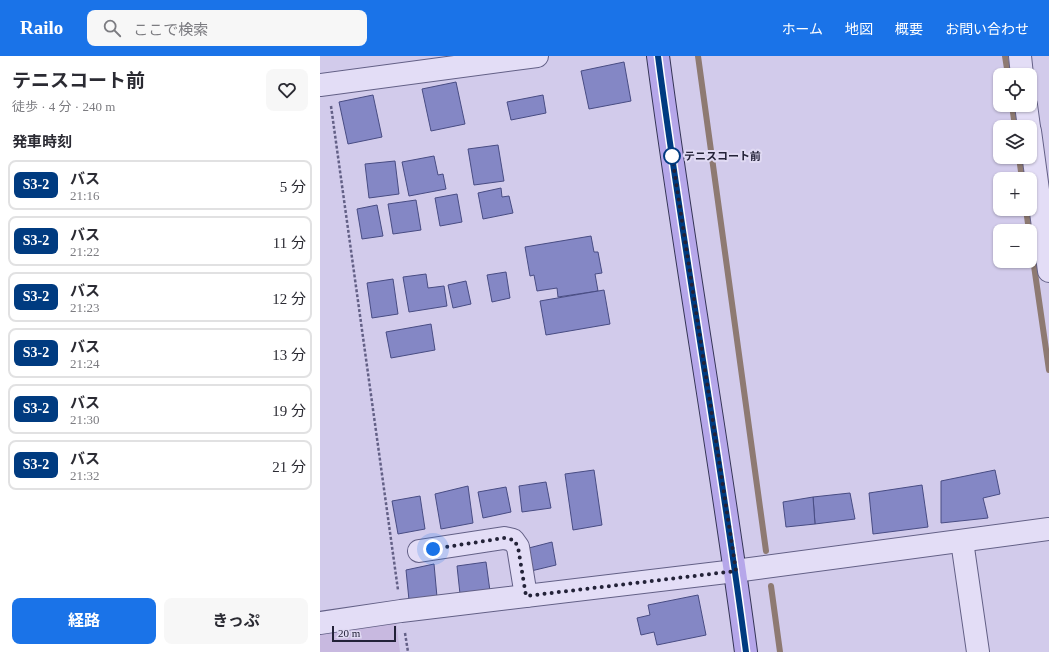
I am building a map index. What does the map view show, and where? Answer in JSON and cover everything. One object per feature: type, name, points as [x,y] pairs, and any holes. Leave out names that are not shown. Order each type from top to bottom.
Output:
[{"type":"main road","points":[[658,56],[680,220],[736,571],[746,652]]},
{"type":"street","points":[[324,84],[418,63],[537,56]]},
{"type":"street","points":[[1020,56],[1021,68]]},
{"type":"street","points":[[1034,164],[1049,271]]},
{"type":"street","points":[[320,623],[401,611],[736,571],[1049,529]]},
{"type":"street","points":[[419,551],[504,538],[514,540],[518,547],[526,596]]},
{"type":"street","points":[[962,541],[978,652]]},
{"type":"path","points":[[324,84],[350,238],[401,611]]},
{"type":"shaded area","points":[[396,621],[400,652],[320,652],[320,632]]},
{"type":"building","points":[[624,62],[631,101],[589,109],[581,71]]},
{"type":"building","points":[[456,82],[465,124],[431,131],[422,89]]},
{"type":"building","points":[[373,95],[382,137],[348,144],[339,102]]},
{"type":"building","points":[[543,95],[546,113],[511,120],[507,102]]},
{"type":"building","points":[[498,145],[504,181],[474,185],[468,149]]},
{"type":"building","points":[[434,156],[438,175],[443,174],[446,189],[409,196],[402,162]]},
{"type":"building","points":[[395,161],[399,194],[369,198],[365,164]]},
{"type":"building","points":[[501,188],[502,197],[509,196],[513,213],[483,219],[478,193]]},
{"type":"building","points":[[457,194],[462,222],[440,226],[435,198]]},
{"type":"building","points":[[416,200],[421,230],[393,234],[388,204]]},
{"type":"building","points":[[377,205],[383,236],[362,239],[357,209]]},
{"type":"building","points":[[591,236],[594,252],[598,252],[602,273],[595,274],[598,291],[558,297],[557,288],[537,291],[534,275],[530,276],[525,247]]},
{"type":"building","points":[[506,272],[510,298],[492,302],[487,275]]},
{"type":"building","points":[[426,274],[428,288],[444,286],[447,306],[409,312],[403,277]]},
{"type":"building","points":[[393,279],[398,314],[372,318],[367,283]]},
{"type":"building","points":[[466,281],[471,304],[453,308],[448,285]]},
{"type":"building","points":[[604,290],[610,324],[546,335],[540,301]]},
{"type":"building","points":[[431,324],[435,350],[391,358],[386,332]]},
{"type":"building","points":[[594,470],[602,525],[573,530],[565,474]]},
{"type":"building","points":[[995,470],[1000,494],[983,498],[988,518],[941,523],[941,481]]},
{"type":"building","points":[[546,482],[551,508],[522,512],[519,486]]},
{"type":"building","points":[[922,485],[928,527],[873,534],[869,493]]},
{"type":"building","points":[[468,486],[473,523],[441,529],[435,494]]},
{"type":"building","points":[[506,487],[511,512],[483,518],[478,492]]},
{"type":"building","points":[[850,493],[855,519],[815,524],[813,497]]},
{"type":"building","points":[[420,496],[425,529],[398,534],[392,501]]},
{"type":"building","points":[[813,497],[815,524],[786,527],[783,502]]},
{"type":"building","points":[[552,542],[556,565],[531,571],[525,549]]},
{"type":"building","points":[[486,562],[490,591],[460,594],[457,566]]},
{"type":"building","points":[[434,564],[437,597],[409,600],[406,570]]},
{"type":"building","points":[[698,595],[706,635],[657,645],[654,632],[641,635],[637,618],[650,615],[648,605]]},
{"type":"waterway","points":[[698,56],[766,551]]},
{"type":"waterway","points":[[1005,56],[1007,68]]},
{"type":"waterway","points":[[1013,112],[1014,120]]},
{"type":"waterway","points":[[1020,164],[1021,172]]},
{"type":"waterway","points":[[1027,216],[1028,224]]},
{"type":"waterway","points":[[1034,268],[1049,370]]},
{"type":"waterway","points":[[771,586],[780,652]]},
{"type":"bus line","name":"S3-2","points":[[658,56],[680,220],[736,571],[746,652]]},
{"type":"place","name":"テニスコート前","points":[[672,156]]},
{"type":"route","points":[[433,549],[504,538],[514,540],[518,547],[526,596],[736,571],[680,220],[672,156]]}]
